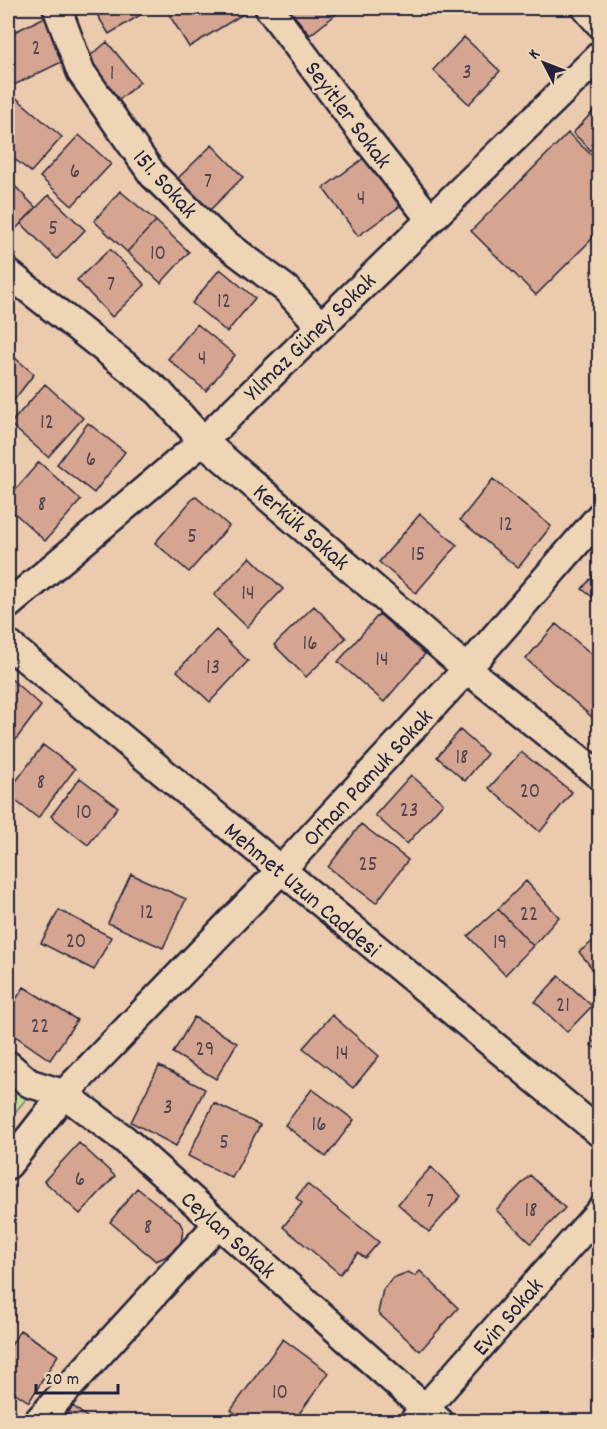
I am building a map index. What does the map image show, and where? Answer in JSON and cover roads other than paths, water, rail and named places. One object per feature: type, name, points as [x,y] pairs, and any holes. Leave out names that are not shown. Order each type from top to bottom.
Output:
[{"type":"street","name":"151. Sokak","points":[[57,8],[81,72],[153,175],[214,236],[286,289],[320,325]]},
{"type":"street","name":"Seyitler Sokak","points":[[269,8],[430,219]]},
{"type":"street","points":[[586,8],[600,24]]},
{"type":"street","name":"Yılmaz Güney Sokak","points":[[8,605],[203,441],[600,55]]},
{"type":"street","name":"Kerkük Sokak","points":[[8,273],[159,392],[203,441],[467,669],[600,776]]},
{"type":"street","name":"Orhan Pamuk Sokak","points":[[8,1165],[64,1094],[281,870],[467,669],[600,516]]},
{"type":"street","name":"Mehmet Uzun Caddesi","points":[[8,644],[600,1133]]},
{"type":"street","name":"Ceylan Sokak","points":[[8,1065],[29,1083],[64,1094],[124,1139],[426,1417]]},
{"type":"street","name":"Evin Sokak","points":[[426,1417],[600,1211]]},
{"type":"street","points":[[38,1422],[218,1224]]}]
